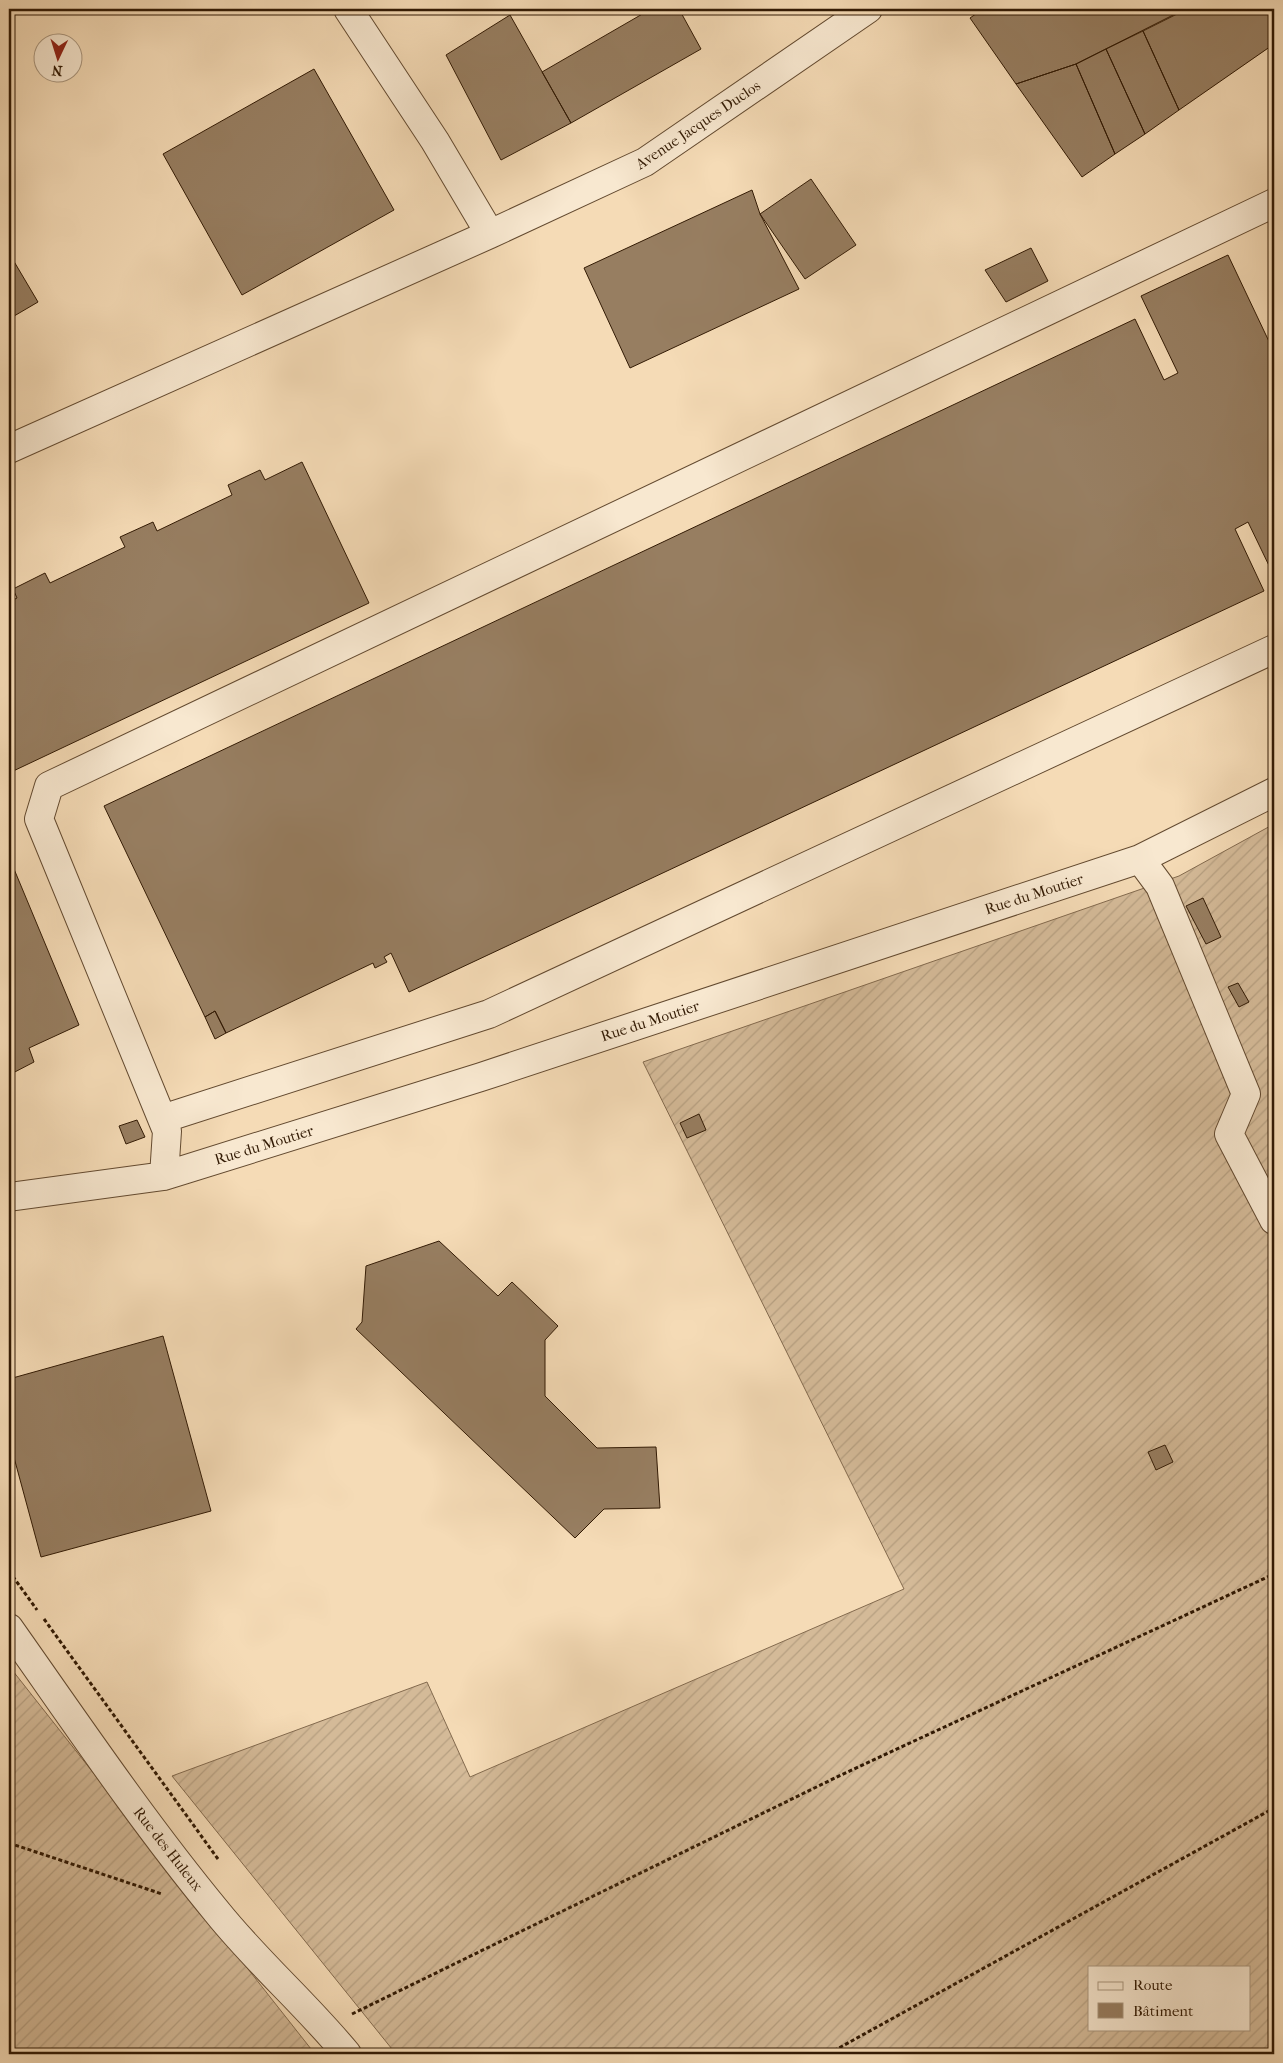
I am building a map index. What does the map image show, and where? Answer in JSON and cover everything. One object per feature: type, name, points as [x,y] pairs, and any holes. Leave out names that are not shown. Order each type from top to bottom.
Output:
[{"type":"street","points":[[348,9],[436,141],[490,234]]},
{"type":"street","name":"Avenue Jacques Duclos","points":[[9,450],[490,234],[645,162],[868,9]]},
{"type":"street","points":[[164,1176],[167,1131],[39,819],[49,786],[1273,207]]},
{"type":"street","points":[[162,1119],[489,1014],[1274,649]]},
{"type":"street","name":"Rue du Moutier","points":[[9,1197],[164,1176],[481,1077],[1140,859],[1274,792]]},
{"type":"street","points":[[1140,859],[1160,886],[1246,1094],[1229,1134],[1274,1220]]},
{"type":"street","name":"Rue des Huleux","points":[[9,1628],[133,1802],[217,1913],[347,2054]]},
{"type":"path","points":[[9,1571],[38,1611]]},
{"type":"path","points":[[325,2028],[841,1775],[1274,1574]]},
{"type":"path","points":[[43,1619],[222,1866]]},
{"type":"path","points":[[828,2054],[1274,1808]]},
{"type":"path","points":[[9,1843],[170,1897]]},
{"type":"shaded area","points":[[1274,824],[1274,2054],[396,2054],[172,1776],[427,1682],[470,1777],[904,1589],[643,1062],[1179,876]]},
{"type":"shaded area","points":[[9,1666],[315,2054],[9,2054]]},
{"type":"building","points":[[651,9],[679,9],[701,49],[571,123],[542,72]]},
{"type":"building","points":[[983,9],[1180,9],[1181,11],[1076,64],[1016,84],[970,18]]},
{"type":"building","points":[[1187,9],[1274,9],[1274,44],[1179,110],[1143,31]]},
{"type":"building","points":[[510,15],[571,123],[501,160],[446,55]]},
{"type":"building","points":[[1143,31],[1179,110],[1145,134],[1106,49]]},
{"type":"building","points":[[1106,49],[1145,134],[1115,154],[1076,64]]},
{"type":"building","points":[[1076,64],[1115,154],[1082,177],[1016,84]]},
{"type":"building","points":[[314,69],[394,210],[242,295],[163,154]]},
{"type":"building","points":[[811,179],[856,245],[805,279],[760,214]]},
{"type":"building","points":[[752,190],[760,214],[799,289],[630,368],[584,268]]},
{"type":"building","points":[[1031,248],[1048,281],[1006,302],[985,270]]},
{"type":"building","points":[[9,253],[38,302],[9,319]]},
{"type":"building","points":[[1228,255],[1274,352],[1274,576],[1248,522],[1235,529],[1264,591],[409,992],[391,953],[384,957],[387,962],[375,968],[373,963],[226,1033],[215,1011],[205,1017],[104,806],[1135,319],[1164,380],[1178,373],[1141,296]]},
{"type":"building","points":[[302,462],[369,603],[9,773],[9,602],[17,598],[13,589],[45,573],[50,583],[125,547],[120,537],[153,522],[157,531],[232,495],[228,485],[260,470],[265,480]]},
{"type":"building","points":[[9,857],[79,1025],[29,1048],[34,1062],[9,1075]]},
{"type":"building","points":[[1203,898],[1221,937],[1206,944],[1186,906]]},
{"type":"building","points":[[1238,983],[1249,1002],[1239,1007],[1228,987]]},
{"type":"building","points":[[215,1011],[226,1033],[215,1039],[205,1017]]},
{"type":"building","points":[[699,1114],[706,1130],[687,1138],[680,1123]]},
{"type":"building","points":[[137,1120],[145,1137],[126,1144],[119,1126]]},
{"type":"building","points":[[439,1241],[498,1296],[512,1282],[558,1326],[545,1340],[545,1396],[597,1448],[656,1447],[660,1508],[604,1509],[575,1538],[356,1329],[362,1322],[366,1266]]},
{"type":"building","points":[[163,1336],[211,1511],[41,1557],[9,1439],[9,1435],[14,1433],[11,1423],[9,1423],[9,1379]]},
{"type":"building","points":[[1165,1445],[1173,1462],[1156,1470],[1148,1452]]}]
